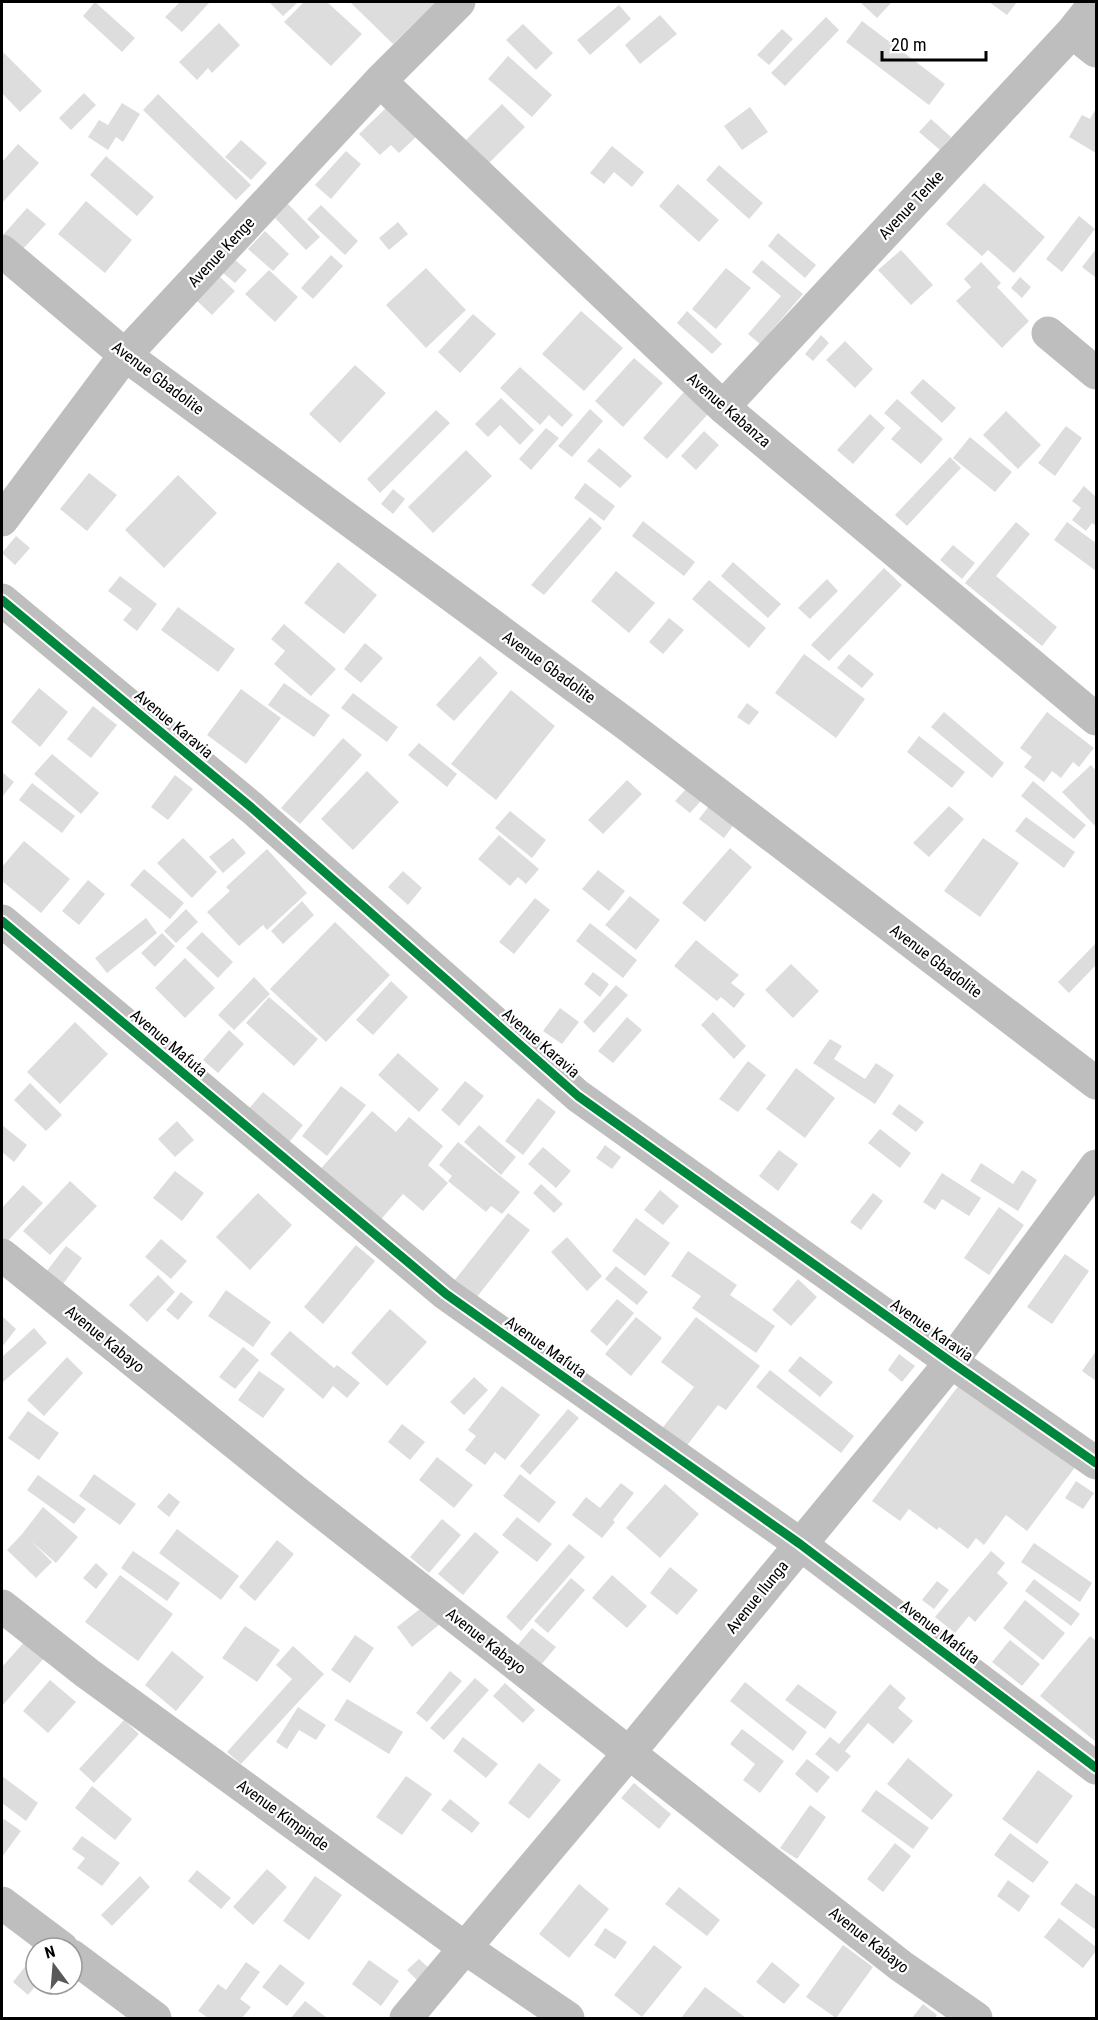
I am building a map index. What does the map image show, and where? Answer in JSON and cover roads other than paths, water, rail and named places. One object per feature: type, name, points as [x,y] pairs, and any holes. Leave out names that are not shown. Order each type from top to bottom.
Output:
[{"type":"street","name":"Avenue Kenge","points":[[2,520],[125,355],[380,81],[459,2]]},
{"type":"street","name":"Avenue Tenke","points":[[723,407],[1084,41],[1096,2]]},
{"type":"street","name":"Avenue Kabanza","points":[[380,81],[723,407],[1096,718]]},
{"type":"street","name":"Avenue Gbadolite","points":[[2,251],[125,355],[630,727],[1096,1083]]},
{"type":"street","points":[[1048,333],[1096,373]]},
{"type":"street","name":"Avenue Karavia","points":[[2,600],[252,807],[578,1096],[1096,1463]]},
{"type":"street","name":"Avenue Mafuta","points":[[2,921],[446,1294],[800,1544],[1096,1768]]},
{"type":"street","name":"Avenue Ilunga","points":[[406,2019],[629,1753],[951,1362],[1096,1166]]},
{"type":"street","name":"Avenue Kabayo","points":[[2,1255],[296,1492],[892,1958],[976,2019]]},
{"type":"street","name":"Avenue Kimpinde","points":[[2,1606],[87,1673],[465,1948],[568,2019]]},
{"type":"street","points":[[2,1903],[46,1936]]},
{"type":"street","points":[[84,1965],[155,2019]]}]
